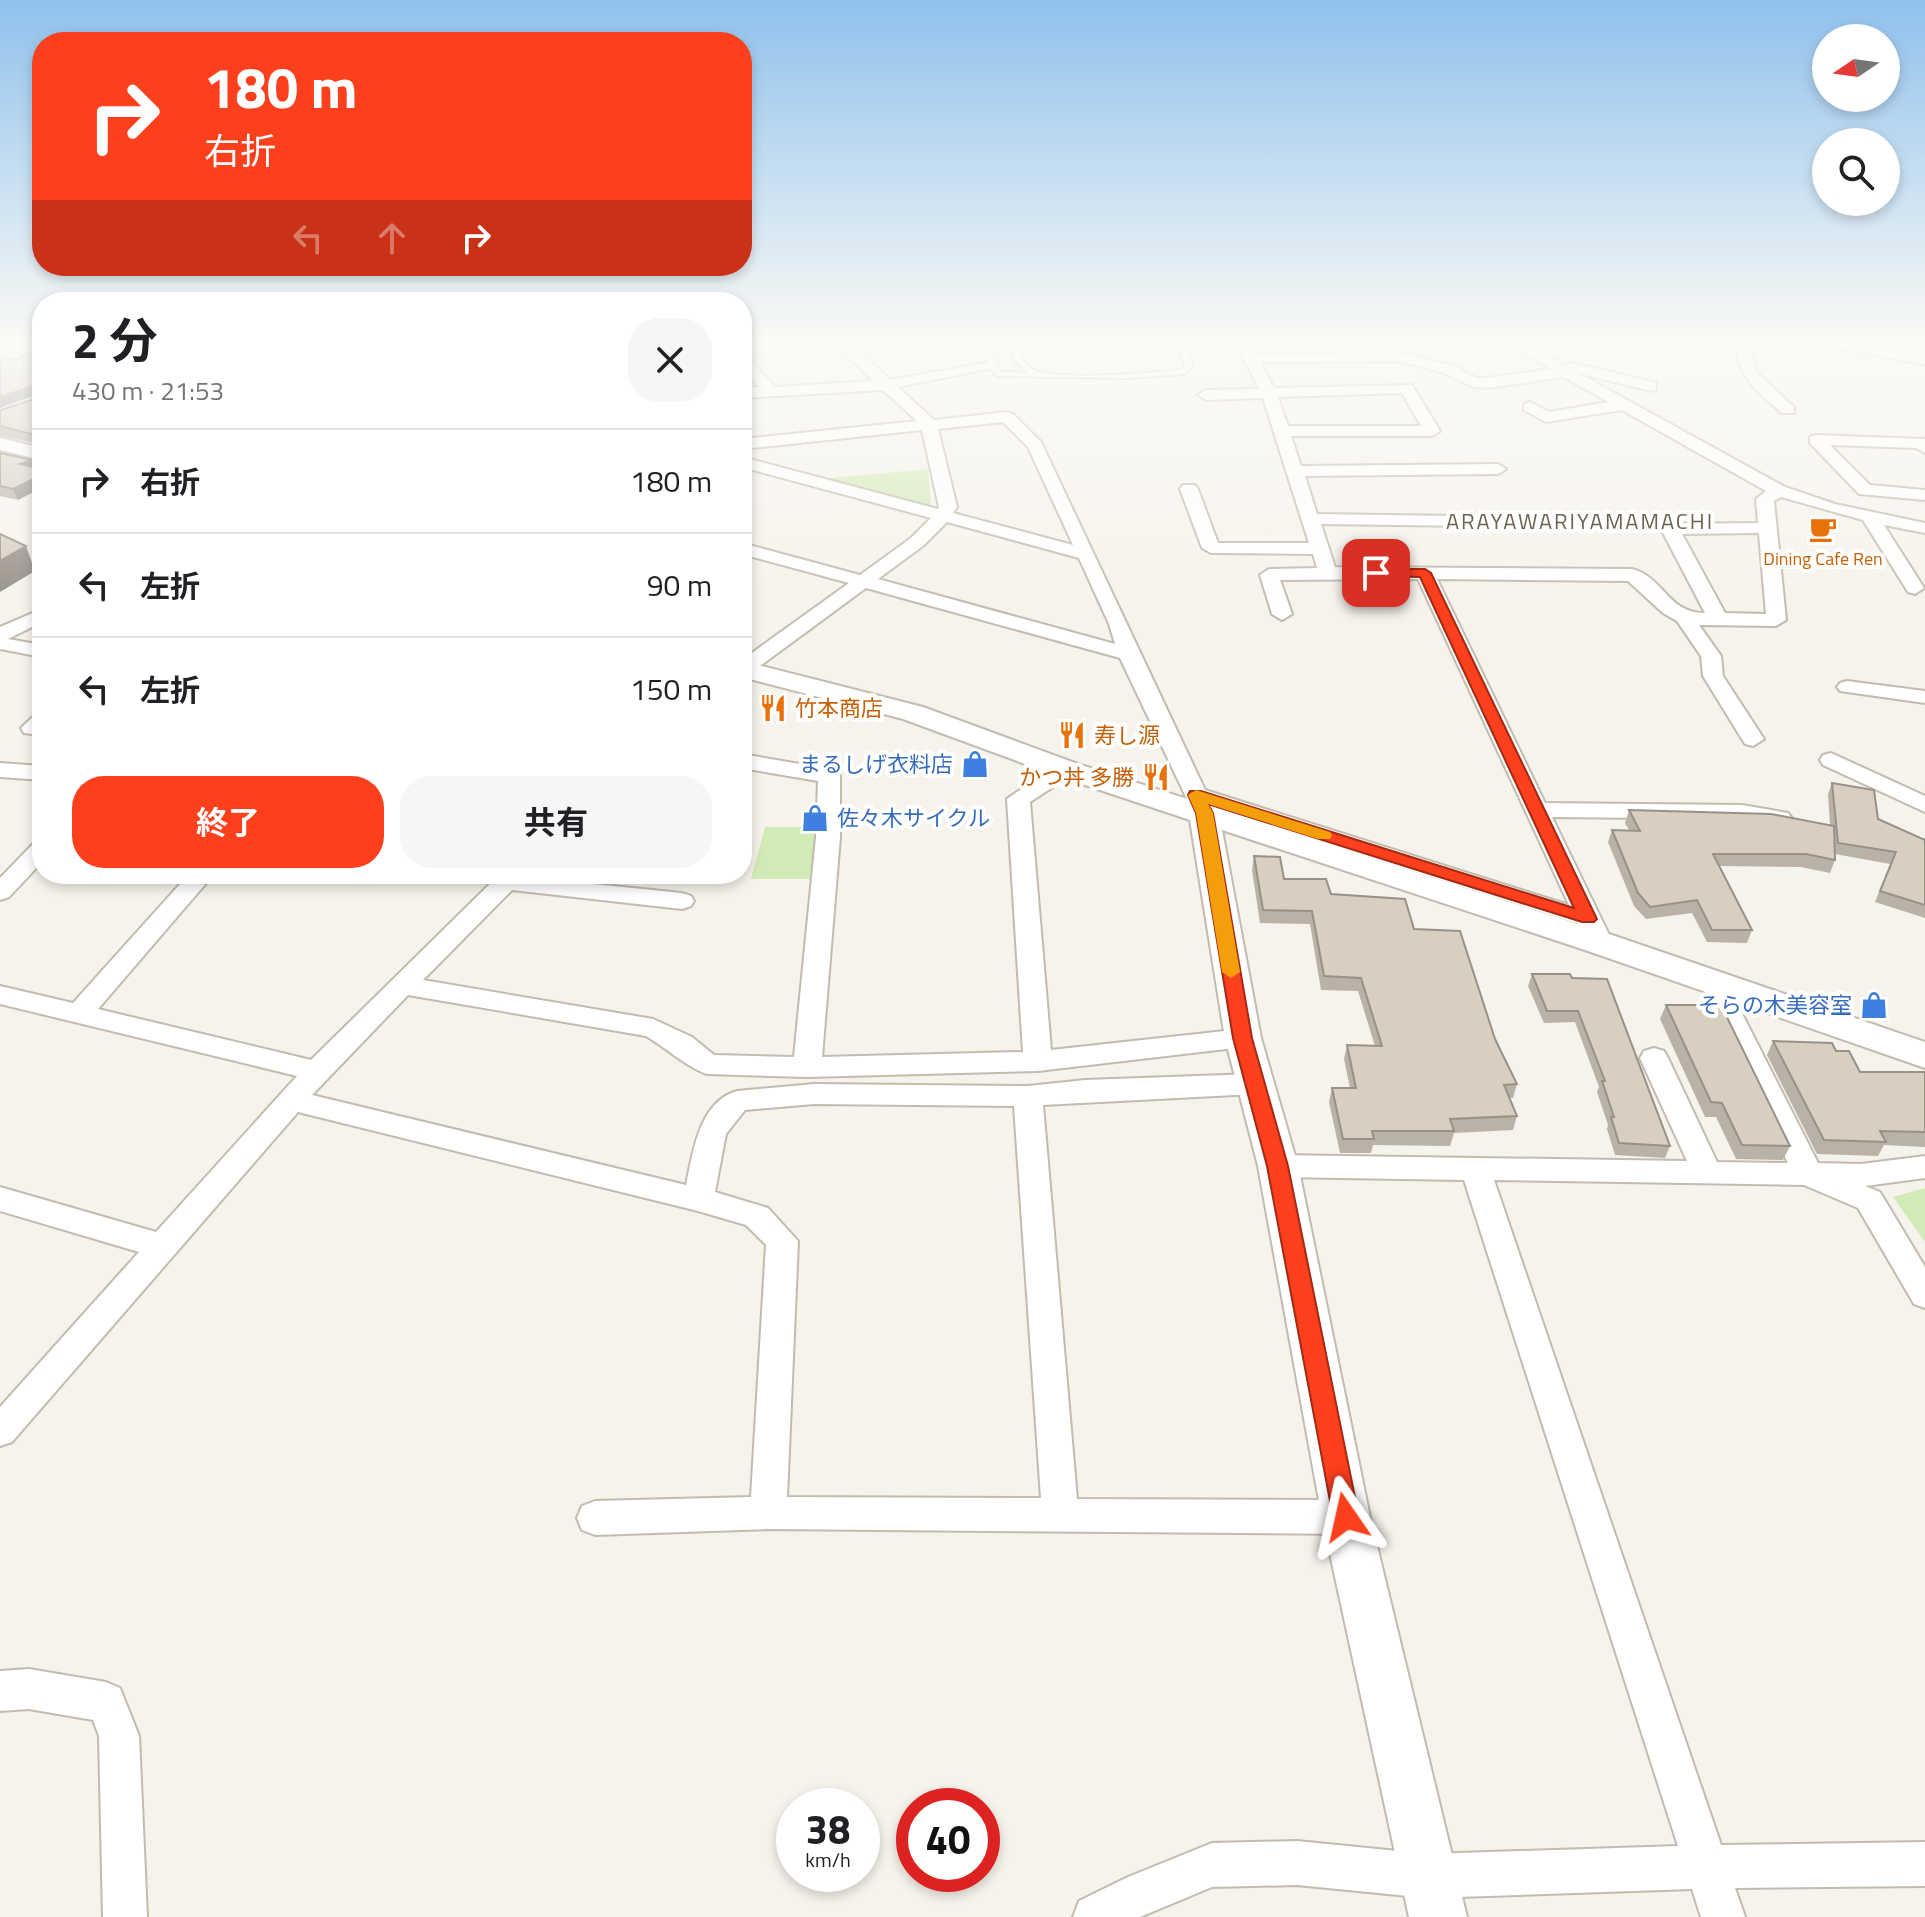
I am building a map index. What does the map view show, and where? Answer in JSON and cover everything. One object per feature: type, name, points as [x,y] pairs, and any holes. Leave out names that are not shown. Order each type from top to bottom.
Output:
[{"type":"street","points":[[752,443],[887,428]]},
{"type":"street","points":[[752,662],[917,542],[942,517],[948,507],[930,428]]},
{"type":"street","points":[[1018,428],[1035,445],[1119,624],[1128,654],[1200,804],[1243,1038],[1278,1166],[1346,1517],[1433,1896]]},
{"type":"street","points":[[1328,573],[1282,431],[1432,431],[1431,428]]},
{"type":"street","points":[[1665,428],[1779,491],[1831,508],[1925,528]]},
{"type":"street","points":[[1925,448],[1920,443],[1816,440],[1865,490],[1925,495]]},
{"type":"street","points":[[0,444],[32,452]]},
{"type":"street","points":[[752,465],[1085,554]]},
{"type":"street","points":[[1295,471],[1498,469]]},
{"type":"street","points":[[1189,489],[1211,548],[1320,549]]},
{"type":"street","points":[[1282,614],[1269,575],[1632,575],[1645,581],[1673,611],[1684,617],[1776,620],[1765,499],[1779,491]]},
{"type":"street","points":[[1870,517],[1915,588]]},
{"type":"street","points":[[1311,519],[1535,522]]},
{"type":"street","points":[[1718,619],[1670,529],[1768,528]]},
{"type":"street","points":[[752,551],[1128,654]]},
{"type":"street","points":[[1425,573],[1594,931]]},
{"type":"street","points":[[1684,617],[1711,656],[1713,676],[1753,739]]},
{"type":"street","points":[[0,635],[32,620]]},
{"type":"street","points":[[0,643],[32,649]]},
{"type":"street","points":[[752,671],[913,713],[1065,769],[1200,804],[1594,931],[1714,984],[1925,1055]]},
{"type":"street","points":[[1847,687],[1925,697]]},
{"type":"street","points":[[1831,760],[1925,805]]},
{"type":"street","points":[[752,763],[829,776],[828,837],[807,1067]]},
{"type":"street","points":[[1038,1061],[1018,799],[1065,769]]},
{"type":"street","points":[[0,770],[32,772]]},
{"type":"street","points":[[1536,810],[1742,812],[1803,822]]},
{"type":"street","points":[[0,892],[32,858]]},
{"type":"street","points":[[79,1014],[193,884]]},
{"type":"street","points":[[0,1431],[317,1071],[504,884]]},
{"type":"street","points":[[555,884],[682,901]]},
{"type":"street","points":[[1714,984],[1809,1175],[1869,1200],[1925,1295]]},
{"type":"street","points":[[405,986],[653,1028],[682,1044],[707,1064],[807,1067],[1038,1061],[1243,1038]]},
{"type":"street","points":[[0,995],[317,1071]]},
{"type":"street","points":[[1654,1058],[1706,1171]]},
{"type":"street","points":[[698,1199],[712,1131],[737,1101],[814,1094],[1028,1096],[1085,1090],[1254,1084]]},
{"type":"street","points":[[1028,1096],[1060,1515]]},
{"type":"street","points":[[291,1100],[757,1216],[782,1241],[768,1513]]},
{"type":"street","points":[[1278,1166],[1809,1175],[1861,1175],[1925,1167]]},
{"type":"street","points":[[1475,1168],[1723,1917]]},
{"type":"street","points":[[0,1199],[165,1247]]},
{"type":"street","points":[[595,1518],[768,1513],[1346,1517]]},
{"type":"street","points":[[0,1691],[29,1689],[106,1702],[119,1736],[125,1917]]},
{"type":"street","points":[[1095,1917],[1143,1892],[1212,1865],[1297,1863],[1433,1896],[1706,1867],[1925,1864]]},
{"type":"green space","points":[[928,469],[931,506],[923,508],[820,479]]},
{"type":"green space","points":[[765,827],[822,827],[815,879],[752,879]]},
{"type":"green space","points":[[1925,1188],[1925,1242],[1893,1197]]},
{"type":"building","points":[[10,428],[32,428],[32,434]]},
{"type":"building","points":[[0,453],[32,460],[20,464],[32,467],[32,480],[13,489],[0,486]]},
{"type":"building","points":[[0,534],[26,546],[0,561]]},
{"type":"building","points":[[1832,783],[1874,790],[1878,819],[1925,840],[1925,905],[1880,891],[1896,852],[1838,843]]},
{"type":"building","points":[[1629,810],[1771,814],[1834,826],[1835,860],[1806,854],[1713,854],[1752,930],[1712,930],[1697,900],[1650,907],[1638,893],[1612,830],[1640,831]]},
{"type":"building","points":[[1254,856],[1280,857],[1284,879],[1326,879],[1331,894],[1405,899],[1414,929],[1460,931],[1495,1039],[1517,1084],[1504,1085],[1517,1116],[1450,1119],[1454,1131],[1372,1131],[1374,1139],[1343,1139],[1332,1088],[1356,1088],[1347,1045],[1382,1046],[1361,978],[1324,976],[1312,911],[1263,910]]},
{"type":"building","points":[[1532,974],[1570,974],[1572,978],[1607,979],[1670,1146],[1619,1143],[1602,1081],[1605,1081],[1578,1011],[1547,1011]]},
{"type":"building","points":[[1666,1005],[1721,1005],[1790,1146],[1742,1145],[1722,1103],[1711,1102]]},
{"type":"building","points":[[1773,1041],[1832,1043],[1836,1051],[1849,1051],[1860,1072],[1925,1072],[1925,1132],[1880,1131],[1886,1142],[1824,1140]]},
{"type":"slow traffic","points":[[1231,972],[1204,813],[1196,795],[1324,835]]},
{"type":"place","name":"Dining Cafe Ren","points":[[1823,529]]},
{"type":"place","name":"竹本商店","points":[[773,708]]},
{"type":"place","name":"寿し源","points":[[1072,735]]},
{"type":"place","name":"まるしげ衣料店","points":[[975,764]]},
{"type":"place","name":"かつ丼 多勝","points":[[1156,777]]},
{"type":"place","name":"佐々木サイクル","points":[[815,818]]},
{"type":"place","name":"そらの木美容室","points":[[1874,1005]]},
{"type":"district","name":"ARAYAWARIYAMAMACHI","points":[[1580,521]]},
{"type":"route","points":[[1346,1517],[1278,1166],[1243,1038],[1204,813],[1196,795],[1588,919],[1425,573],[1376,573]]}]
